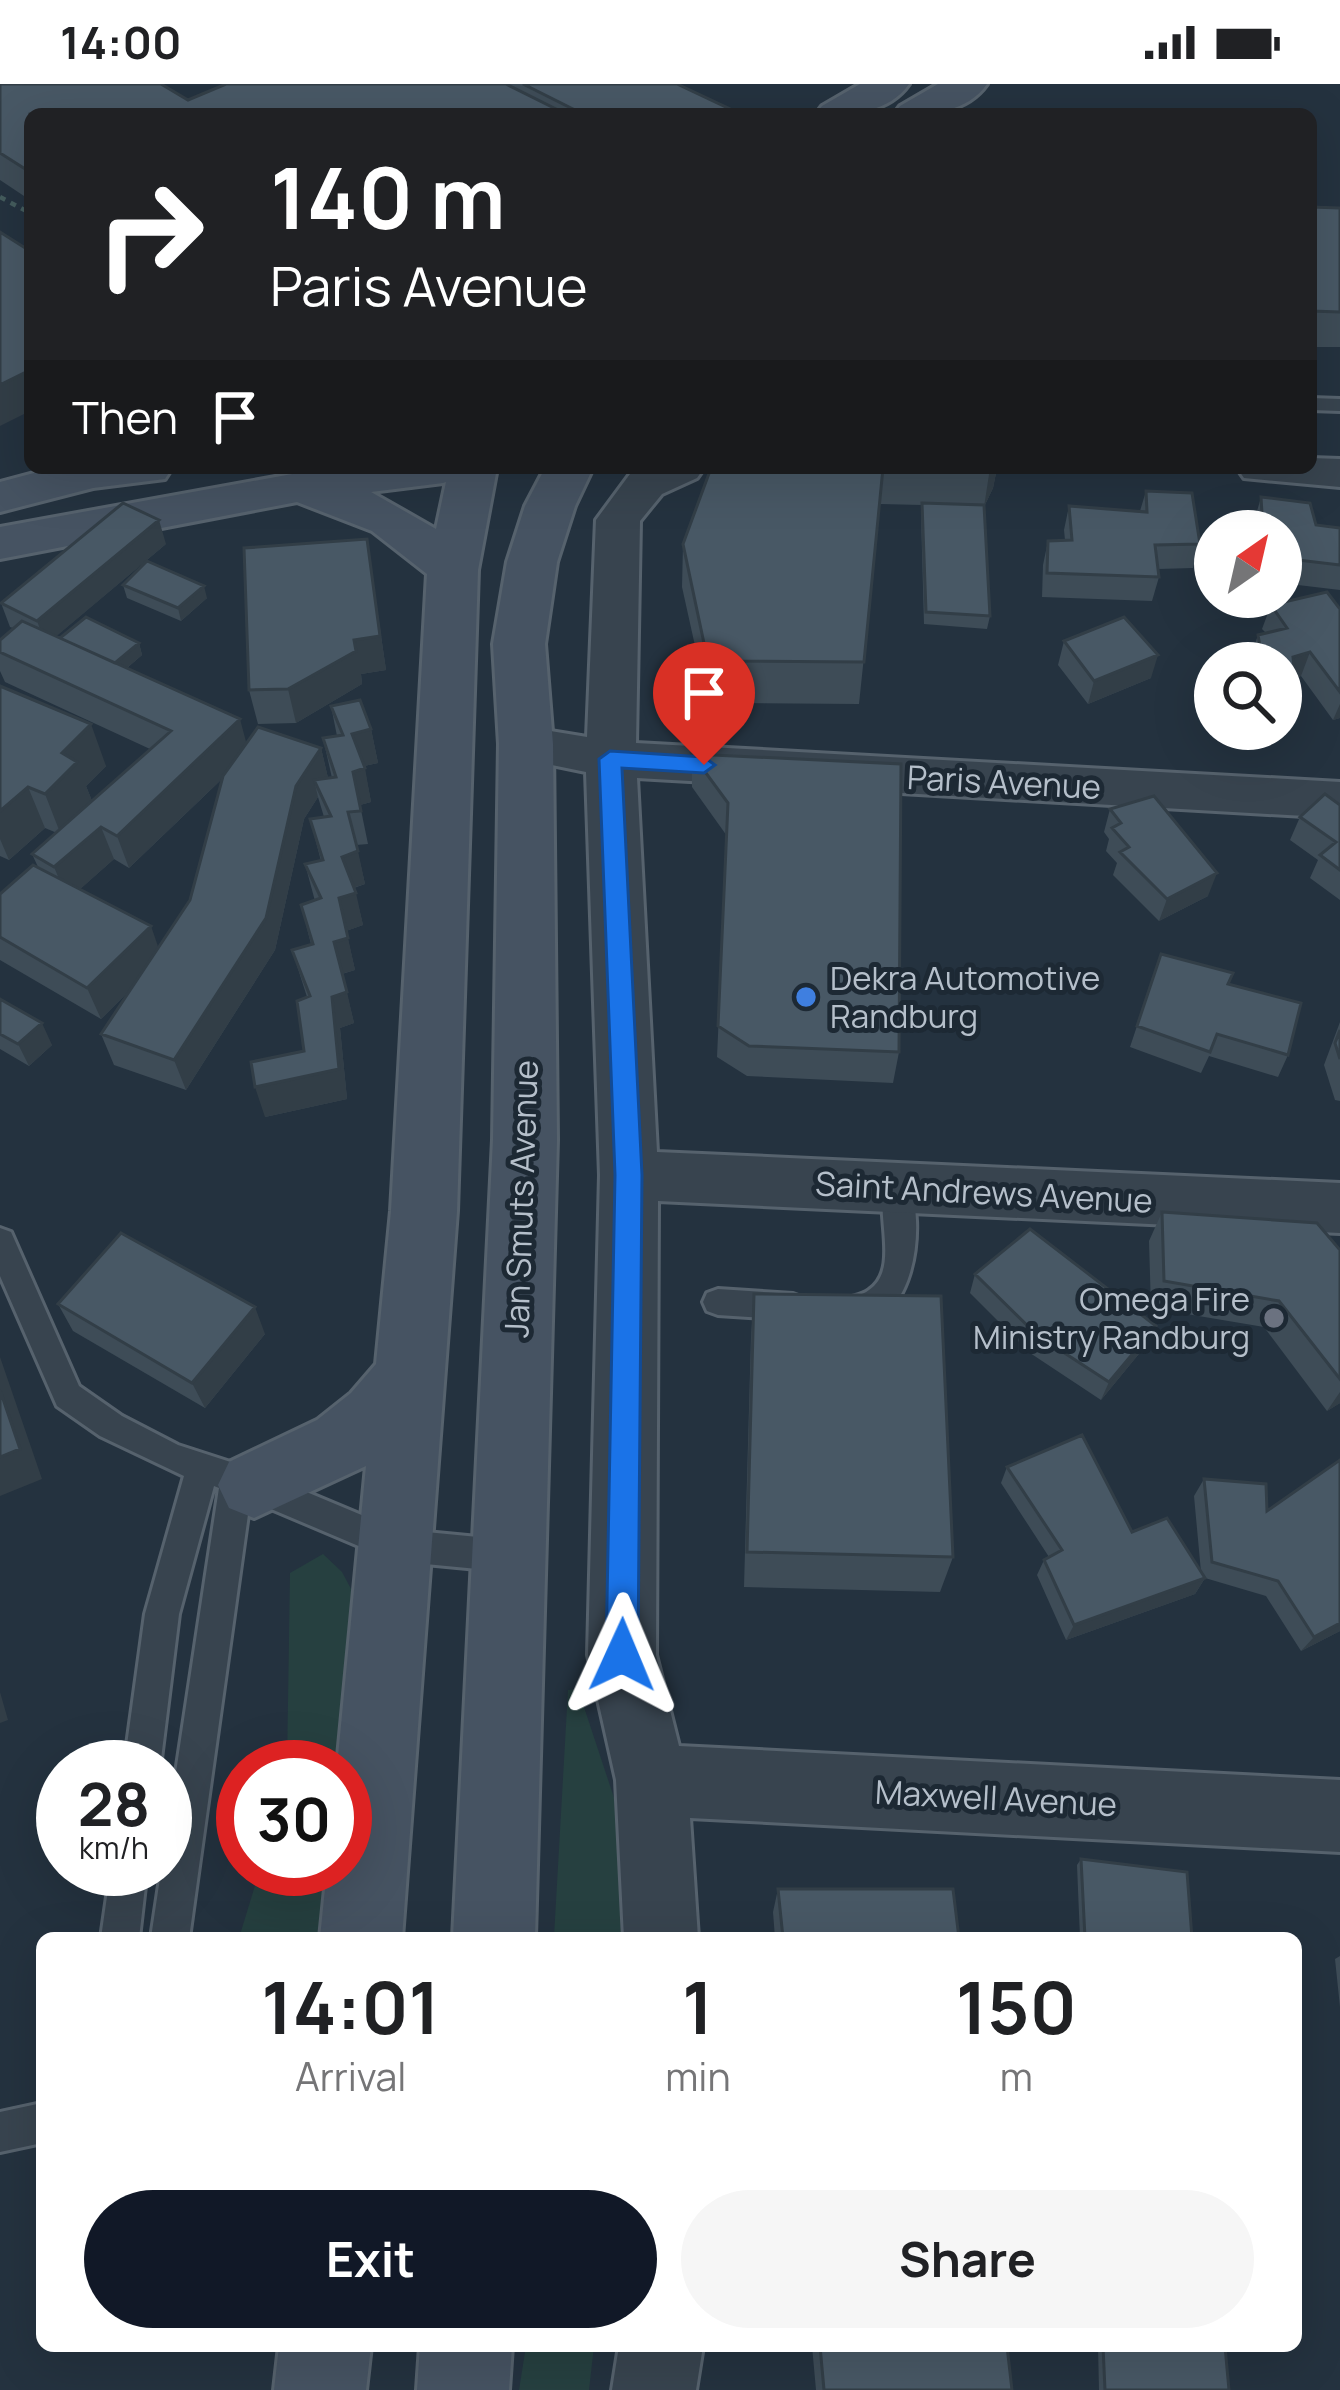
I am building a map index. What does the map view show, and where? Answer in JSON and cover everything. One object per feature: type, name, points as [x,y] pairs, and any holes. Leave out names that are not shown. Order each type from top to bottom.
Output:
[{"type":"main road","points":[[847,108],[890,84]]},
{"type":"main road","points":[[925,108],[967,84]]},
{"type":"main road","points":[[0,497],[95,474]]},
{"type":"main road","points":[[0,543],[295,487],[396,474]]},
{"type":"main road","points":[[362,1932],[424,1211],[453,570],[472,474]]},
{"type":"main road","name":"Jan Smuts Avenue","points":[[494,1932],[525,1140],[526,744],[519,644],[532,562],[566,474]]},
{"type":"main road","points":[[295,487],[343,498],[393,519],[453,570]]},
{"type":"main road","points":[[231,1477],[345,1445],[383,1413],[410,1373]]},
{"type":"main road","points":[[320,2390],[324,2352]]},
{"type":"main road","points":[[463,2390],[466,2352]]},
{"type":"street","points":[[661,1932],[652,1780],[622,1655],[628,1175],[610,759],[618,520],[646,484],[668,474]]},
{"type":"street","name":"Paris Avenue","points":[[526,744],[610,759],[1340,800]]},
{"type":"street","name":"Saint Andrews Avenue","points":[[628,1175],[1340,1208]]},
{"type":"street","name":"Maxwell Avenue","points":[[652,1780],[1340,1816]]},
{"type":"street","points":[[655,2390],[660,2352]]},
{"type":"lane","points":[[718,1302],[871,1309],[886,1300],[898,1256],[897,1188]]},
{"type":"lane","points":[[0,1241],[68,1396],[131,1437],[394,1545],[509,1556]]},
{"type":"lane","points":[[146,1740],[162,1614],[231,1477]]},
{"type":"lane","points":[[171,1932],[231,1477]]},
{"type":"lane","points":[[122,1932],[126,1896]]},
{"type":"lane","points":[[0,2132],[36,2124]]},
{"type":"green space","points":[[323,1554],[342,1572],[358,1602],[347,1740],[287,1740],[290,1573]]},
{"type":"green space","points":[[578,1689],[627,1837],[622,1932],[554,1932],[568,1690]]},
{"type":"green space","points":[[252,1896],[335,1896],[332,1932],[241,1932]]},
{"type":"green space","points":[[525,2352],[593,2352],[589,2390],[519,2390]]},
{"type":"building","points":[[0,84],[161,84],[188,100],[226,84],[506,84],[554,108],[24,108],[24,168],[0,153]]},
{"type":"building","points":[[523,84],[677,84],[728,108],[571,108]]},
{"type":"building","points":[[1317,207],[1340,208],[1340,312],[1317,311]]},
{"type":"building","points":[[0,232],[24,247],[24,373],[0,385]]},
{"type":"building","points":[[709,474],[882,474],[864,662],[733,661],[705,648],[683,544]]},
{"type":"building","points":[[1146,491],[1192,493],[1194,544],[1155,545],[1159,577],[1047,573],[1048,541],[1072,540],[1069,506],[1147,512]]},
{"type":"building","points":[[1261,497],[1310,503],[1316,525],[1340,528],[1340,565],[1302,560],[1302,510],[1262,510]]},
{"type":"building","points":[[123,503],[159,520],[37,621],[1,603]]},
{"type":"building","points":[[922,503],[984,505],[990,616],[926,612]]},
{"type":"building","points":[[367,539],[380,636],[354,640],[356,651],[288,689],[249,690],[244,548]]},
{"type":"building","points":[[147,561],[204,586],[178,608],[123,585]]},
{"type":"building","points":[[1327,592],[1340,609],[1340,692],[1310,652],[1302,654],[1302,642],[1259,642],[1258,635],[1287,628],[1280,618],[1302,618],[1302,598]]},
{"type":"building","points":[[86,617],[139,643],[115,663],[60,638]]},
{"type":"building","points":[[1124,617],[1158,655],[1094,681],[1064,641]]},
{"type":"building","points":[[22,621],[240,719],[117,836],[101,827],[54,867],[32,854],[171,731],[0,652],[0,640]]},
{"type":"building","points":[[0,686],[91,724],[62,753],[77,762],[45,794],[28,787],[0,811]]},
{"type":"building","points":[[360,700],[371,729],[352,734],[365,768],[353,772],[361,811],[348,812],[358,851],[342,857],[356,893],[339,898],[348,938],[334,942],[347,992],[332,997],[339,1069],[255,1087],[251,1062],[304,1051],[297,1001],[310,996],[292,950],[313,944],[301,905],[321,898],[305,864],[323,860],[310,819],[331,816],[314,780],[336,777],[323,738],[343,735],[331,706]]},
{"type":"building","points":[[258,727],[321,748],[296,786],[266,918],[174,1060],[101,1034],[190,900],[223,776]]},
{"type":"building","points":[[692,754],[901,764],[899,1052],[749,1046],[718,1026],[728,803]]},
{"type":"building","points":[[1325,794],[1340,805],[1340,870],[1320,855],[1336,842],[1300,817]]},
{"type":"building","points":[[1154,796],[1217,873],[1167,899],[1120,852],[1129,847],[1112,828],[1121,823],[1110,809]]},
{"type":"building","points":[[33,865],[151,926],[87,988],[0,937],[0,894]]},
{"type":"building","points":[[1161,954],[1233,973],[1228,984],[1301,1003],[1288,1055],[1217,1034],[1210,1052],[1137,1026]]},
{"type":"building","points":[[0,999],[42,1023],[18,1044],[0,1034]]},
{"type":"building","points":[[1162,1212],[1317,1223],[1340,1250],[1340,1379],[1279,1301],[1164,1281]]},
{"type":"building","points":[[1030,1229],[1156,1326],[1109,1382],[1037,1335],[975,1274]]},
{"type":"building","points":[[121,1233],[255,1307],[192,1383],[58,1304]]},
{"type":"building","points":[[754,1294],[941,1296],[953,1557],[747,1552]]},
{"type":"building","points":[[0,1390],[20,1449],[0,1457]]},
{"type":"building","points":[[1082,1435],[1132,1532],[1167,1518],[1205,1578],[1074,1625],[1044,1560],[1062,1550],[1007,1467]]},
{"type":"building","points":[[1340,1460],[1340,1623],[1314,1637],[1278,1581],[1212,1562],[1204,1479],[1266,1484],[1267,1511]]},
{"type":"building","points":[[1081,1859],[1187,1872],[1192,1932],[1085,1932]]},
{"type":"building","points":[[778,1889],[953,1889],[958,1932],[782,1932]]},
{"type":"building","points":[[821,2352],[1008,2352],[1012,2390],[824,2390]]},
{"type":"building","points":[[1103,2352],[1226,2352],[1229,2390],[1105,2390]]},
{"type":"place","name":"Dekra Automotive Randburg","points":[[806,997]]},
{"type":"place","name":"Omega Fire Ministry Randburg","points":[[1274,1318]]},
{"type":"route","points":[[622,1655],[628,1175],[610,759],[704,765]]}]
